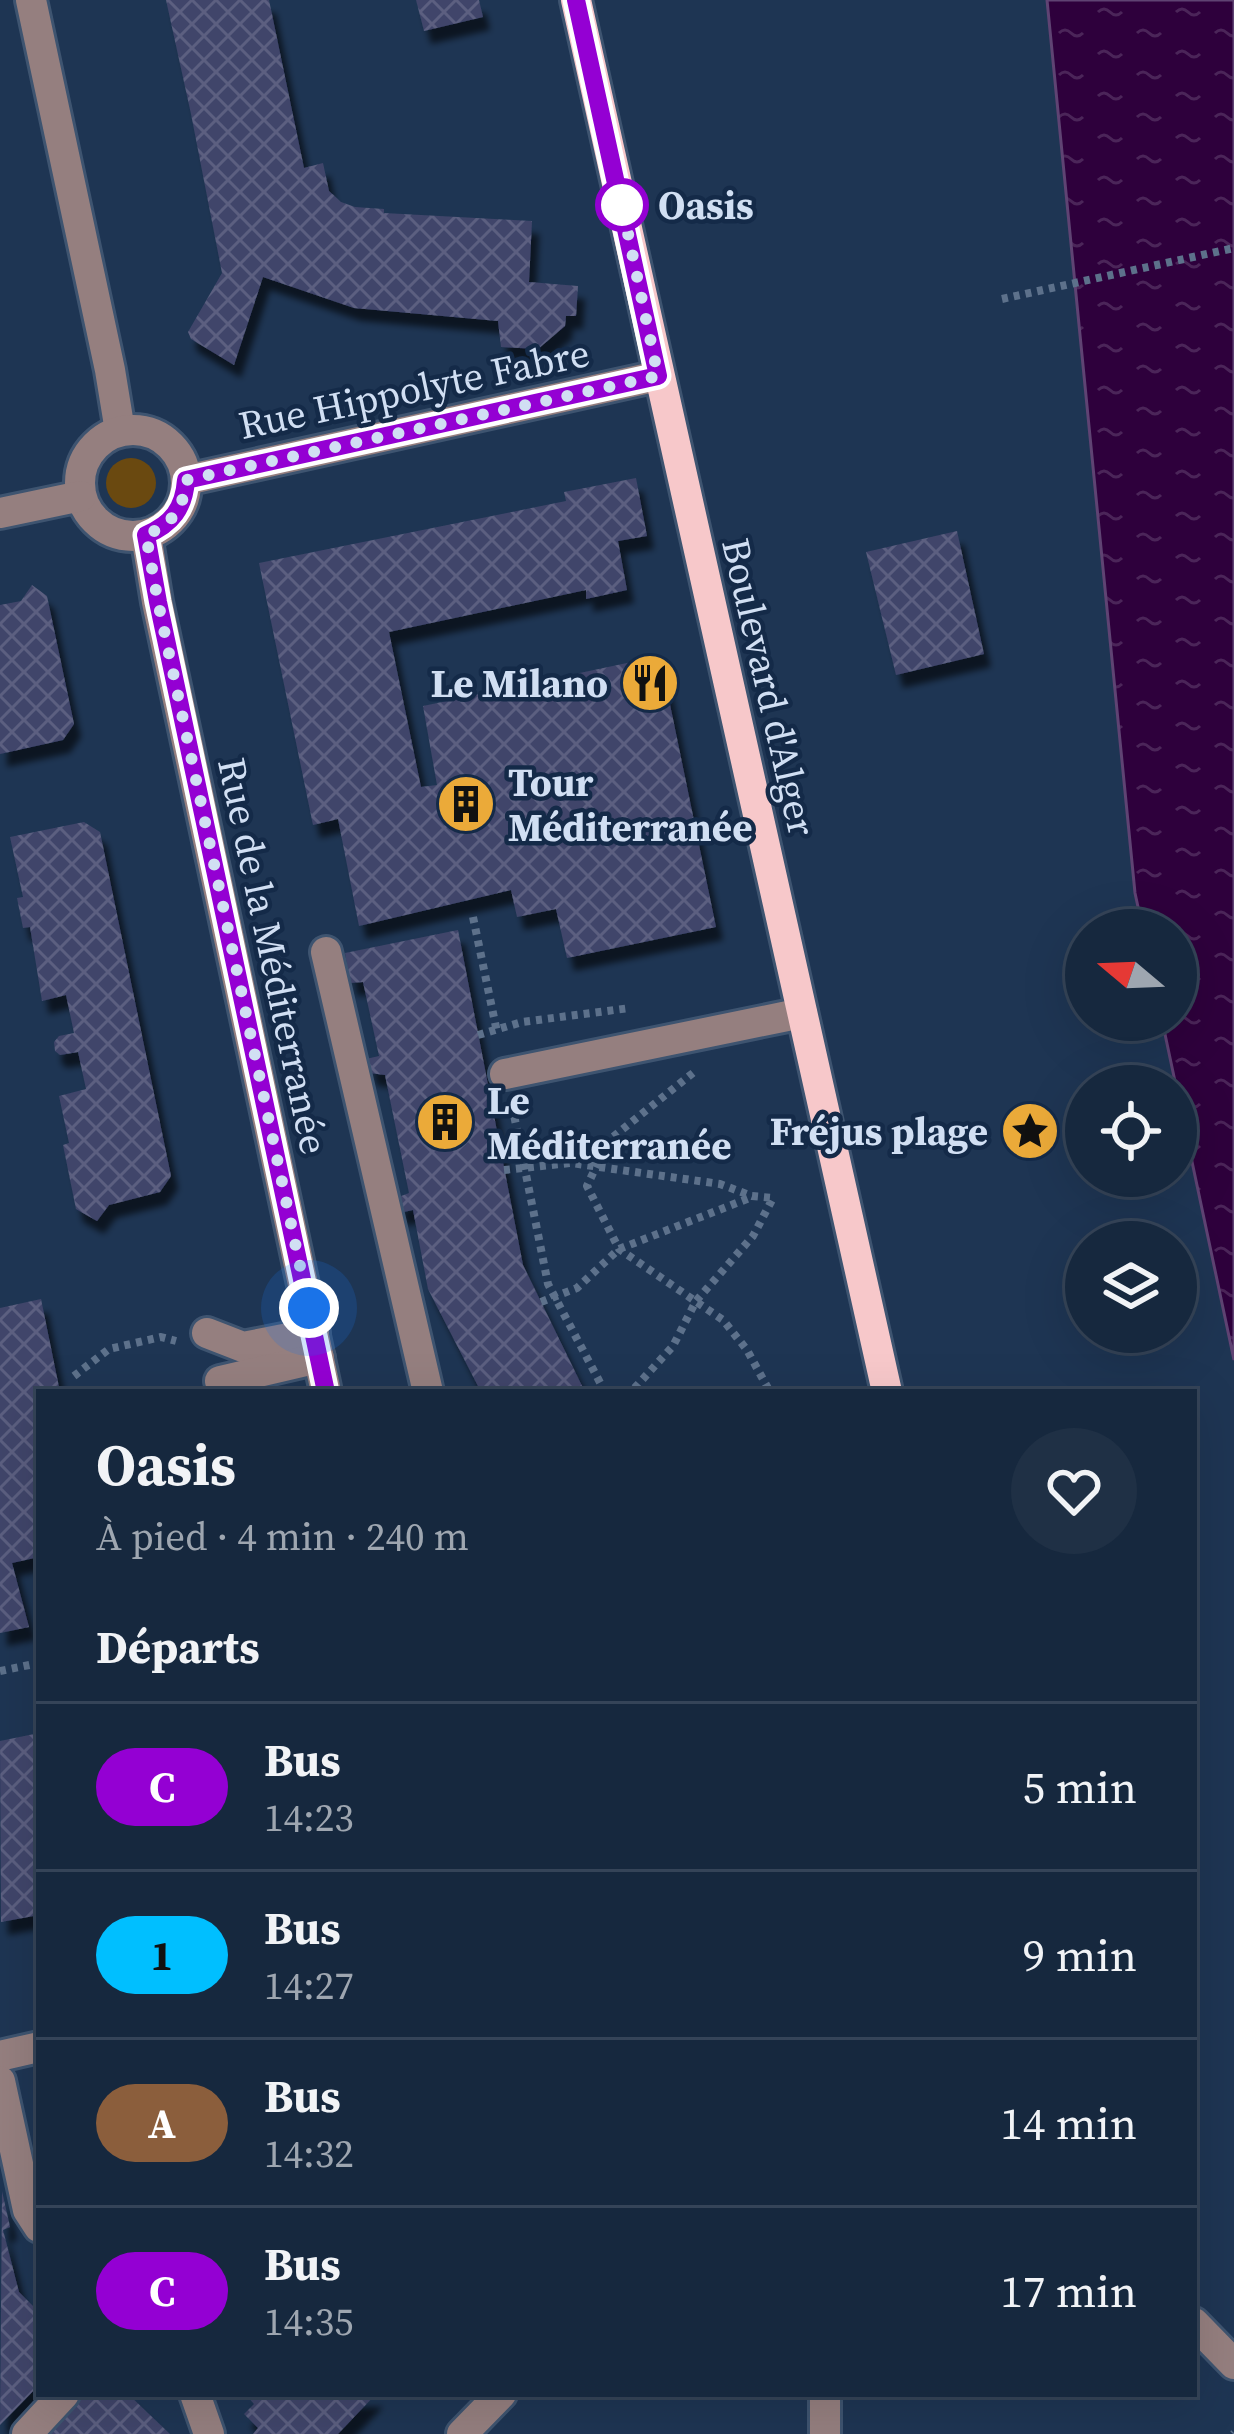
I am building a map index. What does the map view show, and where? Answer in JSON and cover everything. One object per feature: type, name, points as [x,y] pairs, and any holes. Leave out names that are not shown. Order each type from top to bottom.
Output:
[{"type":"main road","name":"Boulevard d'Alger","points":[[576,0],[886,1389]]},
{"type":"street","points":[[32,0],[120,431]]},
{"type":"street","name":"Rue Hippolyte Fabre","points":[[186,480],[658,376]]},
{"type":"street","points":[[120,431],[151,433],[165,440],[183,465],[186,480],[180,508],[171,520],[146,535],[113,533],[87,511],[81,496],[83,463],[92,448],[120,431]]},
{"type":"street","points":[[0,513],[81,496]]},
{"type":"street","name":"Rue de la Méditerranée","points":[[146,535],[325,1389]]},
{"type":"street","points":[[326,952],[427,1389]]},
{"type":"street","points":[[506,1074],[802,1013]]},
{"type":"street","points":[[195,1337],[244,1347],[316,1345]]},
{"type":"street","points":[[220,1382],[316,1345]]},
{"type":"street","points":[[0,2056],[36,2048]]},
{"type":"street","points":[[0,2081],[28,2210],[36,2223]]},
{"type":"street","points":[[1197,2327],[1234,2364]]},
{"type":"street","points":[[27,2434],[61,2397]]},
{"type":"street","points":[[196,2397],[209,2434]]},
{"type":"street","points":[[462,2434],[498,2397]]},
{"type":"street","points":[[825,2397],[825,2434]]},
{"type":"path","points":[[1002,299],[1234,248]]},
{"type":"path","points":[[473,916],[548,1284],[603,1389]]},
{"type":"path","points":[[478,1035],[522,1022],[635,1007]]},
{"type":"path","points":[[712,1032],[716,1047],[702,1065],[608,1141],[586,1186],[619,1249],[723,1320],[768,1389]]},
{"type":"path","points":[[505,1170],[571,1163],[720,1184],[773,1198],[753,1236],[696,1301],[673,1346],[634,1389]]},
{"type":"path","points":[[541,1302],[577,1288],[619,1249],[752,1196]]},
{"type":"path","points":[[74,1376],[109,1349],[161,1337],[195,1337]]},
{"type":"path","points":[[0,1672],[36,1664]]},
{"type":"shaded area","points":[[131,458],[148,466],[156,483],[148,500],[131,508],[114,500],[106,483],[114,466]]},
{"type":"water","points":[[1047,0],[1234,0],[1234,1360],[1197,1185],[1197,1065],[1172,1065],[1166,1041],[1197,1041],[1197,909],[1138,909]]},
{"type":"building","points":[[166,0],[269,0],[304,168],[323,163],[329,191],[355,207],[384,209],[384,213],[532,221],[529,282],[578,286],[576,316],[566,316],[565,326],[538,349],[501,347],[498,321],[354,308],[263,277],[234,365],[191,339],[188,332],[222,273]]},
{"type":"building","points":[[416,0],[479,0],[483,17],[424,31]]},
{"type":"building","points":[[636,478],[647,536],[618,541],[627,590],[586,599],[586,590],[389,632],[421,787],[437,785],[423,706],[660,656],[716,927],[567,958],[556,909],[517,917],[511,890],[359,926],[338,819],[313,825],[259,563],[566,501],[564,492]]},
{"type":"building","points":[[957,531],[984,654],[896,675],[866,552]]},
{"type":"building","points":[[32,585],[47,596],[74,724],[63,740],[0,754],[0,605],[21,601]]},
{"type":"building","points":[[84,822],[100,832],[171,1176],[160,1192],[109,1205],[97,1221],[76,1209],[63,1145],[69,1143],[59,1096],[86,1089],[78,1052],[60,1055],[55,1051],[59,1036],[74,1033],[66,995],[42,1001],[30,927],[23,928],[17,898],[23,897],[10,837]]},
{"type":"building","name":"Le Méditerranée","points":[[458,930],[523,1265],[584,1389],[479,1389],[428,1289],[413,1210],[399,1213],[396,1198],[409,1193],[385,1075],[370,1073],[366,1059],[379,1056],[363,982],[350,983],[345,953]]},
{"type":"building","points":[[41,1299],[59,1389],[36,1389],[36,1558],[12,1563],[29,1627],[0,1633],[0,1308]]},
{"type":"building","points":[[36,1734],[36,1916],[1,1922],[0,1741]]},
{"type":"building","points":[[2,2191],[10,2227],[3,2230],[19,2292],[36,2309],[36,2388],[0,2425]]},
{"type":"building","points":[[78,2397],[131,2397],[170,2434],[42,2434]]},
{"type":"building","points":[[248,2397],[373,2397],[338,2434],[253,2434],[258,2428],[244,2414],[254,2404]]},
{"type":"bus line","name":"C","points":[[325,1389],[146,535],[159,530],[180,508],[186,480],[658,376],[576,0]]},
{"type":"place","name":"Oasis","points":[[622,205]]},
{"type":"place","name":"Le Milano","points":[[650,683]]},
{"type":"place","name":"Tour Méditerranée","points":[[466,804]]},
{"type":"place","name":"Le Méditerranée","points":[[445,1122]]},
{"type":"place","name":"Fréjus plage","points":[[1030,1131]]},
{"type":"route","points":[[309,1308],[146,535],[159,530],[180,508],[186,480],[658,376],[622,205]]}]
